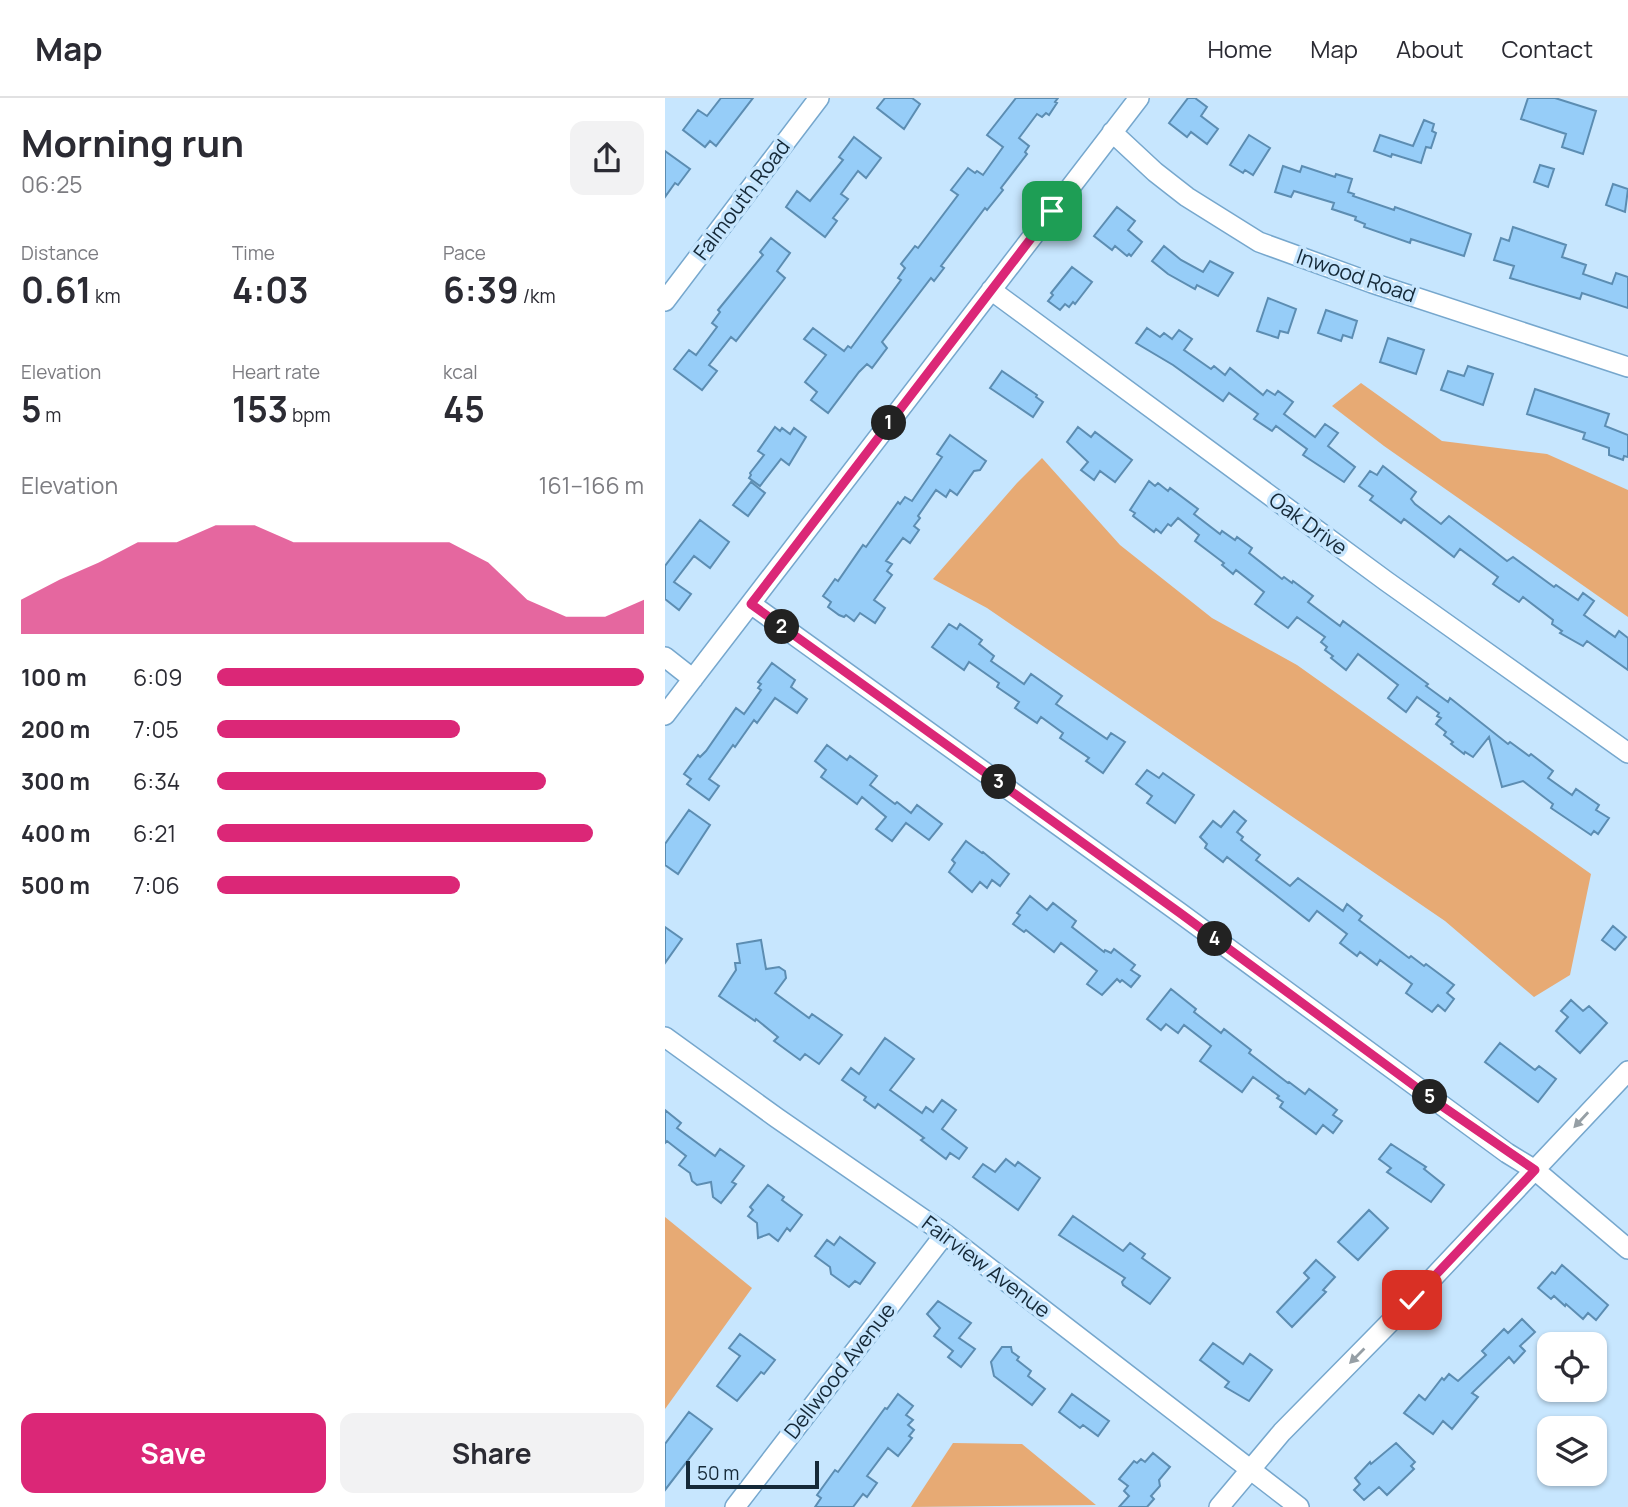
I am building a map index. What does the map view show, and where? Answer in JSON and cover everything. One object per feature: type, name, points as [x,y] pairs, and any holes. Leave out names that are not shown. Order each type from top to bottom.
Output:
[{"type":"street","name":"Falmouth Road","points":[[665,301],[672,279],[819,98]]},
{"type":"street","points":[[665,715],[1139,98]]},
{"type":"street","name":"Inwood Road","points":[[1112,132],[1187,197],[1259,242],[1628,367]]},
{"type":"street","name":"Oak Drive","points":[[991,290],[1386,581],[1628,753]]},
{"type":"street","points":[[751,604],[1535,1170],[1628,1249]]},
{"type":"street","points":[[665,657],[693,679]]},
{"type":"street","name":"Fairview Avenue","points":[[665,1037],[945,1234],[1299,1507]]},
{"type":"street","points":[[1219,1507],[1282,1432],[1412,1300],[1628,1071]]},
{"type":"street","name":"Dellwood Avenue","points":[[735,1507],[945,1234]]},
{"type":"shaded area","points":[[1361,383],[1442,441],[1547,454],[1628,490],[1628,617],[1384,446],[1332,406]]},
{"type":"shaded area","points":[[1042,458],[1120,545],[1212,618],[1297,665],[1591,874],[1570,975],[1534,997],[1445,921],[987,608],[933,579]]},
{"type":"shaded area","points":[[665,1217],[752,1288],[665,1409]]},
{"type":"shaded area","points":[[953,1443],[1022,1444],[1096,1505],[911,1507]]},
{"type":"building","points":[[721,98],[753,98],[716,146],[710,141],[705,147],[683,130],[698,110],[707,116]]},
{"type":"building","points":[[885,98],[912,98],[920,104],[904,129],[877,108]]},
{"type":"building","points":[[1016,98],[1058,98],[1049,115],[1046,113],[1042,117],[1037,114],[1019,138],[1029,146],[1025,152],[1027,154],[1001,188],[1003,190],[987,210],[985,208],[941,266],[944,268],[934,281],[931,278],[882,342],[887,348],[872,368],[867,364],[859,372],[828,413],[811,400],[817,392],[805,382],[826,355],[804,339],[813,328],[844,351],[848,346],[851,348],[901,280],[898,278],[905,268],[901,264],[915,246],[918,248],[958,195],[951,190],[968,168],[983,175],[1003,147],[987,135]]},
{"type":"building","points":[[1188,98],[1195,98],[1207,107],[1201,116],[1218,129],[1207,144],[1191,132],[1187,137],[1169,123]]},
{"type":"building","points":[[1528,98],[1555,98],[1596,111],[1583,154],[1562,147],[1566,134],[1521,119]]},
{"type":"building","points":[[1424,120],[1434,124],[1432,131],[1436,133],[1431,148],[1426,147],[1421,163],[1374,151],[1380,135],[1413,146]]},
{"type":"building","points":[[1249,135],[1270,148],[1253,175],[1245,170],[1243,173],[1230,165]]},
{"type":"building","points":[[854,137],[881,158],[866,178],[858,171],[841,194],[848,199],[833,218],[837,221],[825,237],[786,207],[797,191],[810,201],[843,160],[839,157]]},
{"type":"building","points":[[665,151],[690,169],[665,197]]},
{"type":"building","points":[[1540,165],[1554,169],[1548,187],[1534,182]]},
{"type":"building","points":[[1283,166],[1300,172],[1302,166],[1335,177],[1336,174],[1352,179],[1348,192],[1354,194],[1353,196],[1394,210],[1395,207],[1471,234],[1464,256],[1411,239],[1410,243],[1364,227],[1365,224],[1355,220],[1356,217],[1332,209],[1334,203],[1294,191],[1291,197],[1275,192]]},
{"type":"building","points":[[1613,184],[1628,189],[1625,212],[1606,205]]},
{"type":"building","points":[[1117,207],[1135,221],[1128,230],[1142,242],[1131,256],[1127,256],[1115,246],[1112,250],[1094,236]]},
{"type":"building","points":[[1513,227],[1566,245],[1562,257],[1586,265],[1583,274],[1612,284],[1616,273],[1628,277],[1628,308],[1582,293],[1580,299],[1510,278],[1514,266],[1494,260],[1501,238],[1509,241]]},
{"type":"building","points":[[771,238],[790,253],[777,271],[785,278],[736,341],[731,337],[709,365],[717,371],[702,390],[674,369],[689,350],[696,355],[717,327],[712,323],[720,312],[718,310],[763,255],[760,252]]},
{"type":"building","points":[[1164,246],[1181,260],[1203,272],[1210,261],[1233,273],[1218,296],[1197,285],[1195,289],[1168,274],[1152,261]]},
{"type":"building","points":[[1072,267],[1092,282],[1075,304],[1073,302],[1069,307],[1065,304],[1060,310],[1048,301],[1053,295],[1051,293]]},
{"type":"building","points":[[1268,298],[1296,309],[1288,333],[1280,331],[1278,338],[1257,331]]},
{"type":"building","points":[[1326,310],[1357,321],[1352,338],[1343,335],[1341,341],[1318,333]]},
{"type":"building","points":[[1147,328],[1160,337],[1164,333],[1172,339],[1179,330],[1192,339],[1184,350],[1211,369],[1214,366],[1225,375],[1230,368],[1263,395],[1267,390],[1275,395],[1278,391],[1293,402],[1284,414],[1315,437],[1325,424],[1338,433],[1328,446],[1355,467],[1344,482],[1303,455],[1307,449],[1276,426],[1272,431],[1254,419],[1258,414],[1229,393],[1223,401],[1173,365],[1136,343]]},
{"type":"building","points":[[1388,338],[1424,350],[1416,374],[1380,362]]},
{"type":"building","points":[[1468,366],[1493,374],[1483,405],[1441,390],[1448,371],[1464,376]]},
{"type":"building","points":[[1002,371],[1043,402],[1033,417],[990,388]]},
{"type":"building","points":[[1535,389],[1609,414],[1605,426],[1628,435],[1628,457],[1624,456],[1623,460],[1609,455],[1609,448],[1583,439],[1585,433],[1527,414]]},
{"type":"building","points":[[775,427],[790,434],[794,428],[806,437],[789,465],[781,459],[760,486],[749,478],[750,473],[764,455],[758,451]]},
{"type":"building","points":[[1078,427],[1091,437],[1095,432],[1132,460],[1115,482],[1100,471],[1094,480],[1081,470],[1088,462],[1067,442]]},
{"type":"building","points":[[950,435],[986,461],[980,470],[974,471],[957,495],[950,490],[946,497],[936,490],[918,516],[920,518],[914,526],[919,530],[910,543],[903,538],[886,561],[892,564],[887,571],[892,575],[874,600],[885,608],[875,623],[860,613],[854,621],[846,615],[839,615],[828,607],[831,602],[823,596],[835,579],[838,581],[863,545],[866,547],[898,502],[900,504],[905,497],[912,501],[942,457],[937,454]]},
{"type":"building","points":[[1383,466],[1416,492],[1411,499],[1441,524],[1449,516],[1507,561],[1513,557],[1554,587],[1556,585],[1578,600],[1583,593],[1594,601],[1584,615],[1615,637],[1619,631],[1628,638],[1628,670],[1587,641],[1583,646],[1560,633],[1562,631],[1552,624],[1553,620],[1523,597],[1519,602],[1493,584],[1498,577],[1460,549],[1454,557],[1404,519],[1401,523],[1370,500],[1373,496],[1359,486],[1370,471],[1377,475]]},
{"type":"building","points":[[1149,481],[1155,486],[1158,483],[1168,491],[1170,488],[1198,509],[1194,514],[1220,534],[1222,531],[1235,540],[1237,537],[1252,548],[1249,553],[1282,579],[1284,577],[1292,583],[1293,581],[1313,596],[1308,602],[1340,626],[1343,621],[1448,702],[1450,698],[1508,744],[1510,742],[1529,756],[1531,754],[1553,771],[1548,778],[1572,795],[1576,789],[1599,805],[1596,810],[1609,818],[1598,834],[1594,831],[1591,835],[1551,808],[1553,804],[1523,781],[1502,787],[1489,737],[1473,757],[1465,752],[1464,754],[1451,744],[1453,742],[1444,735],[1446,732],[1436,724],[1441,718],[1437,716],[1439,713],[1417,697],[1406,712],[1388,698],[1398,685],[1358,654],[1346,670],[1325,650],[1327,647],[1321,642],[1325,637],[1297,617],[1288,628],[1255,604],[1264,592],[1236,570],[1233,574],[1222,565],[1224,563],[1195,541],[1199,535],[1178,518],[1171,526],[1168,524],[1161,533],[1156,529],[1154,532],[1133,516],[1135,513],[1130,510]]},
{"type":"building","points":[[751,482],[765,493],[748,516],[733,505]]},
{"type":"building","points":[[700,520],[729,542],[710,568],[694,556],[674,582],[691,594],[679,610],[665,599],[665,566]]},
{"type":"building","points":[[949,624],[957,629],[960,624],[982,640],[979,644],[994,656],[991,661],[1024,684],[1031,674],[1062,696],[1056,704],[1107,739],[1111,733],[1125,742],[1103,773],[1086,761],[1089,758],[1060,738],[1063,733],[1041,717],[1037,723],[1015,708],[1019,702],[997,687],[999,683],[969,662],[964,670],[932,647]]},
{"type":"building","points":[[772,663],[795,680],[791,687],[807,699],[797,713],[775,698],[757,723],[754,720],[735,747],[733,745],[709,779],[719,786],[709,800],[687,784],[691,779],[684,774],[698,755],[700,757],[706,751],[736,708],[744,714],[761,690],[758,688],[761,684],[758,682]]},
{"type":"building","points":[[827,745],[847,760],[850,756],[877,776],[870,785],[895,804],[897,802],[911,813],[917,805],[942,824],[929,840],[906,823],[892,841],[876,829],[886,817],[862,797],[857,804],[821,777],[826,770],[815,761]]},
{"type":"building","points":[[1147,770],[1159,778],[1163,773],[1194,795],[1175,823],[1147,803],[1152,796],[1136,784]]},
{"type":"building","points":[[689,810],[710,825],[678,874],[665,865],[665,844]]},
{"type":"building","points":[[1234,811],[1246,821],[1237,832],[1243,837],[1241,840],[1260,855],[1256,860],[1290,886],[1298,878],[1343,911],[1347,904],[1362,916],[1359,920],[1409,958],[1411,956],[1424,966],[1426,964],[1454,985],[1447,993],[1454,999],[1445,1011],[1438,1005],[1432,1012],[1406,993],[1412,984],[1380,960],[1377,965],[1360,952],[1357,956],[1340,943],[1347,934],[1317,911],[1309,921],[1227,857],[1223,862],[1205,848],[1207,844],[1200,837],[1213,821],[1221,827]]},
{"type":"building","points":[[966,841],[1009,874],[1000,886],[992,880],[987,888],[980,882],[972,892],[949,872],[955,863],[952,860]]},
{"type":"building","points":[[1030,896],[1047,910],[1053,903],[1076,921],[1072,927],[1104,952],[1105,950],[1111,953],[1114,949],[1135,965],[1131,970],[1140,976],[1131,987],[1117,979],[1102,995],[1087,984],[1097,971],[1061,943],[1054,952],[1026,930],[1024,932],[1013,924],[1020,915],[1017,913]]},
{"type":"building","points":[[1613,926],[1626,937],[1615,950],[1602,940]]},
{"type":"building","points":[[665,927],[682,939],[665,963]]},
{"type":"building","points":[[761,940],[766,969],[779,967],[785,971],[786,978],[775,993],[809,1018],[812,1014],[842,1035],[819,1064],[805,1054],[800,1060],[774,1041],[778,1037],[756,1019],[755,1021],[719,996],[736,970],[735,963],[740,963],[737,944]]},
{"type":"building","points":[[1171,989],[1196,1009],[1194,1012],[1221,1033],[1224,1029],[1251,1050],[1249,1053],[1288,1083],[1305,1094],[1309,1089],[1337,1110],[1333,1115],[1342,1121],[1333,1133],[1323,1125],[1316,1134],[1280,1107],[1283,1102],[1277,1098],[1279,1096],[1253,1077],[1242,1092],[1200,1061],[1211,1046],[1184,1025],[1178,1033],[1166,1024],[1161,1030],[1147,1019]]},
{"type":"building","points":[[1571,1000],[1583,1011],[1589,1006],[1607,1023],[1580,1053],[1556,1031],[1568,1017],[1561,1011]]},
{"type":"building","points":[[885,1038],[914,1059],[890,1090],[922,1113],[926,1107],[933,1112],[942,1100],[956,1110],[942,1129],[967,1148],[959,1159],[950,1153],[946,1159],[921,1140],[924,1138],[878,1104],[875,1108],[864,1100],[866,1097],[842,1080],[851,1068],[859,1074]]},
{"type":"building","points":[[1500,1043],[1535,1070],[1539,1066],[1556,1079],[1538,1102],[1485,1062]]},
{"type":"building","points":[[665,1110],[681,1123],[677,1128],[715,1156],[720,1149],[744,1166],[732,1182],[736,1184],[721,1203],[713,1197],[711,1182],[697,1185],[692,1181],[690,1173],[679,1165],[686,1156],[667,1141],[665,1143]]},
{"type":"building","points":[[1391,1144],[1426,1167],[1424,1169],[1444,1185],[1431,1202],[1387,1172],[1391,1168],[1379,1159]]},
{"type":"building","points":[[1006,1159],[1015,1166],[1018,1162],[1040,1178],[1018,1210],[973,1177],[983,1164],[995,1172]]},
{"type":"building","points":[[768,1185],[802,1215],[790,1231],[787,1228],[778,1241],[769,1234],[758,1238],[757,1223],[748,1216],[753,1210],[750,1207]]},
{"type":"building","points":[[1369,1210],[1388,1228],[1358,1260],[1338,1242]]},
{"type":"building","points":[[1073,1216],[1123,1251],[1130,1243],[1145,1254],[1142,1258],[1170,1278],[1150,1304],[1123,1285],[1125,1278],[1059,1235]]},
{"type":"building","points":[[840,1237],[875,1263],[860,1284],[855,1281],[849,1287],[831,1274],[830,1267],[815,1256],[827,1240],[834,1245]]},
{"type":"building","points":[[1316,1260],[1335,1277],[1323,1290],[1326,1292],[1292,1327],[1277,1312],[1309,1278],[1304,1273]]},
{"type":"building","points":[[1562,1265],[1608,1305],[1596,1320],[1588,1313],[1583,1319],[1566,1304],[1565,1306],[1554,1296],[1551,1299],[1538,1288]]},
{"type":"building","points":[[938,1301],[971,1323],[959,1338],[975,1349],[961,1367],[948,1357],[953,1351],[934,1336],[940,1328],[927,1314]]},
{"type":"building","points":[[1522,1319],[1535,1332],[1520,1346],[1525,1351],[1514,1363],[1509,1357],[1472,1393],[1478,1397],[1452,1429],[1443,1421],[1433,1434],[1404,1413],[1419,1395],[1425,1400],[1442,1378],[1444,1380],[1449,1374],[1458,1381],[1486,1355],[1482,1351],[1504,1329],[1508,1333]]},
{"type":"building","points":[[740,1334],[775,1360],[764,1374],[761,1372],[737,1401],[717,1386],[740,1356],[729,1348]]},
{"type":"building","points":[[1213,1343],[1243,1364],[1250,1354],[1272,1370],[1249,1401],[1225,1387],[1229,1382],[1200,1360]]},
{"type":"building","points":[[1002,1347],[1011,1347],[1012,1352],[1019,1357],[1017,1360],[1031,1371],[1028,1376],[1045,1389],[1032,1405],[994,1376],[991,1362]]},
{"type":"building","points":[[898,1394],[913,1406],[906,1415],[913,1420],[908,1425],[914,1430],[909,1436],[912,1438],[898,1456],[888,1448],[867,1476],[877,1483],[867,1497],[863,1494],[853,1507],[815,1507],[821,1498],[817,1495],[835,1470],[838,1472]]},
{"type":"building","points":[[1072,1394],[1109,1421],[1098,1436],[1083,1425],[1080,1428],[1059,1412]]},
{"type":"building","points":[[689,1412],[712,1429],[665,1490],[665,1444]]},
{"type":"building","points":[[1396,1443],[1415,1462],[1411,1466],[1414,1469],[1387,1495],[1379,1487],[1364,1500],[1354,1490],[1360,1484],[1355,1478],[1370,1462],[1371,1464]]},
{"type":"building","points":[[1153,1453],[1170,1467],[1151,1496],[1154,1499],[1147,1507],[1119,1507],[1129,1496],[1124,1491],[1128,1486],[1119,1479],[1134,1461],[1137,1463],[1141,1459],[1145,1462]]},
{"type":"route","points":[[1052,211],[751,604],[1180,913],[1371,1055],[1507,1153],[1535,1170],[1412,1300]]}]
